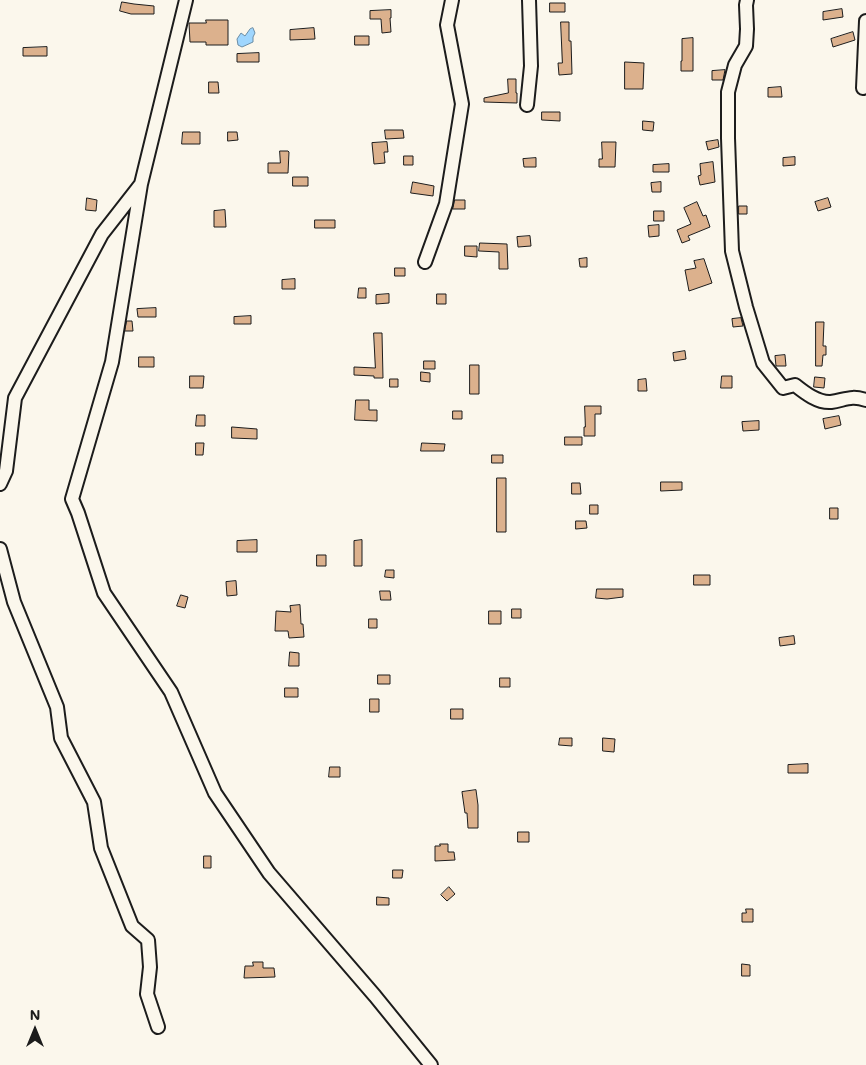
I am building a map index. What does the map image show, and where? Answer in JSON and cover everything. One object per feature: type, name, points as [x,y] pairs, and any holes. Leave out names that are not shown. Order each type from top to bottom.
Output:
[{"type":"street","points":[[186,0],[141,184],[112,362],[72,500],[104,593],[171,692],[215,793],[269,873],[375,996],[431,1065]]},
{"type":"street","points":[[425,262],[446,204],[462,104],[447,25],[452,0]]},
{"type":"street","points":[[527,105],[531,66],[529,0]]},
{"type":"street","points":[[747,0],[746,46],[735,66],[728,92],[732,251],[746,307],[763,363],[783,388],[795,385],[821,401],[830,402],[856,396],[866,400]]},
{"type":"street","points":[[863,88],[866,22]]},
{"type":"street","points":[[0,484],[6,471],[15,398],[102,234],[141,184]]},
{"type":"street","points":[[0,549],[14,602],[57,708],[61,738],[94,802],[105,856],[132,926],[148,940],[150,967],[147,994],[158,1027]]},
{"type":"street","points":[[0,592],[9,582]]},
{"type":"water","points":[[253,28],[255,33],[253,42],[242,47],[238,45],[237,39],[241,33],[245,36]]},
{"type":"building","points":[[122,2],[154,6],[154,14],[131,14],[120,11]]},
{"type":"building","points":[[550,3],[565,3],[565,12],[550,12]]},
{"type":"building","points":[[842,9],[843,17],[823,20],[823,12]]},
{"type":"building","points":[[391,10],[391,32],[382,33],[381,19],[370,19],[370,11]]},
{"type":"building","points":[[206,20],[228,20],[228,45],[206,45],[206,42],[190,42],[189,23],[206,23]]},
{"type":"building","points":[[561,22],[569,22],[572,74],[559,75],[558,63],[562,63]]},
{"type":"building","points":[[314,28],[315,39],[290,40],[290,30]]},
{"type":"building","points":[[853,32],[855,40],[833,47],[831,39]]},
{"type":"building","points":[[355,36],[369,36],[369,45],[355,45]]},
{"type":"building","points":[[693,38],[693,71],[681,71],[682,39]]},
{"type":"building","points":[[47,47],[47,56],[23,56],[23,48]]},
{"type":"building","points":[[259,53],[259,62],[237,62],[237,54]]},
{"type":"building","points":[[625,62],[644,63],[643,89],[625,89]]},
{"type":"building","points":[[725,70],[723,80],[712,80],[712,71]]},
{"type":"building","points":[[508,79],[516,79],[517,103],[484,102],[484,98],[508,93]]},
{"type":"building","points":[[209,82],[218,82],[219,93],[209,93]]},
{"type":"building","points":[[781,87],[782,97],[768,97],[768,88]]},
{"type":"building","points":[[542,112],[560,112],[560,121],[542,120]]},
{"type":"building","points":[[643,121],[654,122],[653,131],[643,130]]},
{"type":"building","points":[[385,130],[403,130],[404,138],[386,139]]},
{"type":"building","points":[[183,132],[200,132],[200,144],[182,144]]},
{"type":"building","points":[[228,132],[237,132],[238,140],[228,141]]},
{"type":"building","points":[[718,140],[719,147],[708,150],[706,142]]},
{"type":"building","points":[[387,142],[388,152],[384,152],[385,163],[374,164],[372,143]]},
{"type":"building","points":[[602,142],[616,142],[615,167],[599,167],[599,159],[602,159]]},
{"type":"building","points":[[280,151],[289,152],[288,173],[268,173],[268,163],[280,163]]},
{"type":"building","points":[[404,156],[413,156],[413,165],[404,165]]},
{"type":"building","points":[[795,157],[795,165],[783,166],[783,158]]},
{"type":"building","points":[[536,158],[536,167],[524,167],[523,159]]},
{"type":"building","points":[[713,162],[715,182],[700,185],[698,176],[701,175],[700,164]]},
{"type":"building","points":[[669,164],[669,172],[653,172],[653,165]]},
{"type":"building","points":[[293,177],[308,177],[308,186],[293,186]]},
{"type":"building","points":[[413,182],[434,186],[433,196],[411,193]]},
{"type":"building","points":[[661,182],[661,192],[652,192],[651,183]]},
{"type":"building","points":[[87,198],[97,200],[96,211],[86,210]]},
{"type":"building","points":[[828,198],[831,207],[818,211],[815,202]]},
{"type":"building","points":[[455,200],[465,200],[465,209],[453,209]]},
{"type":"building","points":[[697,202],[703,216],[706,215],[710,227],[688,236],[690,240],[682,243],[677,230],[691,224],[684,208]]},
{"type":"building","points":[[739,206],[747,206],[747,214],[739,214]]},
{"type":"building","points":[[225,210],[226,227],[214,227],[214,211]]},
{"type":"building","points":[[654,211],[664,211],[664,221],[654,221]]},
{"type":"building","points":[[315,220],[335,220],[335,228],[315,228]]},
{"type":"building","points":[[659,225],[659,236],[649,237],[648,226]]},
{"type":"building","points":[[530,236],[531,246],[518,247],[517,237]]},
{"type":"building","points":[[480,243],[507,244],[508,269],[499,269],[499,252],[479,251]]},
{"type":"building","points":[[465,246],[477,246],[477,257],[465,256]]},
{"type":"building","points":[[587,258],[587,267],[580,267],[579,259]]},
{"type":"building","points":[[704,259],[712,283],[689,291],[685,270],[696,268],[694,261]]},
{"type":"building","points":[[395,268],[405,268],[405,276],[395,276]]},
{"type":"building","points":[[295,279],[295,289],[282,289],[282,280]]},
{"type":"building","points":[[359,288],[366,288],[366,298],[358,298]]},
{"type":"building","points":[[389,294],[389,303],[376,304],[376,295]]},
{"type":"building","points":[[437,294],[446,294],[446,304],[437,304]]},
{"type":"building","points":[[156,308],[156,317],[138,317],[137,309]]},
{"type":"building","points":[[251,316],[251,324],[234,324],[234,317]]},
{"type":"building","points":[[741,318],[743,326],[733,327],[732,319]]},
{"type":"building","points":[[127,321],[132,321],[133,331],[125,331]]},
{"type":"building","points":[[816,322],[824,322],[823,346],[826,346],[826,355],[823,355],[822,366],[816,366]]},
{"type":"building","points":[[374,333],[382,333],[383,378],[354,375],[354,367],[375,368]]},
{"type":"building","points":[[685,351],[686,359],[674,361],[673,353]]},
{"type":"building","points":[[785,355],[786,366],[776,366],[775,356]]},
{"type":"building","points":[[139,357],[154,357],[154,367],[139,367]]},
{"type":"building","points":[[424,361],[435,361],[435,369],[424,369]]},
{"type":"building","points":[[470,365],[479,365],[479,394],[470,394]]},
{"type":"building","points":[[421,372],[430,373],[430,382],[421,381]]},
{"type":"building","points":[[190,376],[204,376],[203,388],[190,388]]},
{"type":"building","points":[[722,376],[732,376],[732,388],[721,388]]},
{"type":"building","points":[[815,377],[825,378],[824,388],[814,387]]},
{"type":"building","points":[[390,379],[398,379],[398,387],[390,387]]},
{"type":"building","points":[[646,379],[647,391],[638,391],[638,380]]},
{"type":"building","points":[[356,400],[369,400],[369,410],[377,410],[377,421],[355,420]]},
{"type":"building","points":[[585,406],[601,406],[601,414],[595,414],[595,436],[584,436]]},
{"type":"building","points":[[453,411],[462,411],[462,419],[453,419]]},
{"type":"building","points":[[197,415],[205,415],[205,426],[196,426]]},
{"type":"building","points":[[839,416],[841,425],[825,429],[823,419]]},
{"type":"building","points":[[759,421],[759,430],[743,431],[742,422]]},
{"type":"building","points":[[232,427],[257,429],[257,439],[232,438]]},
{"type":"building","points":[[565,437],[582,437],[582,445],[565,445]]},
{"type":"building","points":[[196,443],[204,443],[203,455],[196,455]]},
{"type":"building","points":[[422,443],[445,444],[444,451],[421,451]]},
{"type":"building","points":[[492,455],[503,455],[503,463],[492,463]]},
{"type":"building","points":[[497,478],[506,478],[506,532],[497,532]]},
{"type":"building","points":[[661,482],[682,482],[682,490],[661,491]]},
{"type":"building","points":[[572,483],[580,483],[581,494],[572,494]]},
{"type":"building","points":[[590,505],[598,505],[598,514],[590,514]]},
{"type":"building","points":[[830,508],[838,508],[838,519],[830,519]]},
{"type":"building","points":[[576,521],[586,521],[587,528],[576,529]]},
{"type":"building","points":[[257,540],[257,552],[237,552],[237,541]]},
{"type":"building","points":[[362,540],[362,566],[354,566],[354,541]]},
{"type":"building","points":[[317,555],[326,555],[326,566],[317,566]]},
{"type":"building","points":[[386,570],[394,570],[394,578],[385,577]]},
{"type":"building","points":[[694,575],[710,575],[710,585],[694,585]]},
{"type":"building","points":[[236,581],[237,595],[227,596],[226,582]]},
{"type":"building","points":[[597,589],[623,589],[623,597],[596,598]]},
{"type":"building","points":[[380,591],[390,591],[391,600],[381,600]]},
{"type":"building","points":[[181,595],[188,597],[185,608],[177,606]]},
{"type":"building","points":[[300,605],[304,637],[289,638],[288,631],[275,631],[276,611],[291,612],[290,606]]},
{"type":"building","points":[[512,609],[521,609],[521,618],[512,618]]},
{"type":"building","points":[[489,611],[501,611],[501,624],[489,624]]},
{"type":"building","points":[[369,619],[377,619],[377,628],[369,628]]},
{"type":"building","points":[[794,636],[795,644],[780,646],[779,638]]},
{"type":"building","points":[[290,652],[299,653],[299,666],[289,666]]},
{"type":"building","points":[[378,675],[390,675],[390,684],[378,684]]},
{"type":"building","points":[[500,678],[510,678],[510,687],[500,687]]},
{"type":"building","points":[[285,688],[298,688],[298,697],[285,697]]},
{"type":"building","points":[[370,699],[379,699],[379,712],[370,712]]},
{"type":"building","points":[[451,709],[463,709],[463,719],[451,719]]},
{"type":"building","points":[[560,738],[572,738],[572,746],[559,745]]},
{"type":"building","points":[[603,738],[615,739],[614,752],[603,751]]},
{"type":"building","points":[[808,764],[808,773],[788,773],[788,765]]},
{"type":"building","points":[[330,767],[340,767],[340,777],[329,777]]},
{"type":"building","points":[[476,790],[478,828],[468,828],[462,792]]},
{"type":"building","points":[[518,832],[529,832],[529,842],[518,842]]},
{"type":"building","points":[[440,844],[448,844],[448,852],[454,852],[455,860],[435,861],[435,846],[440,846]]},
{"type":"building","points":[[204,856],[211,856],[211,868],[204,868]]},
{"type":"building","points":[[393,870],[403,870],[402,878],[393,878]]},
{"type":"building","points":[[449,887],[455,894],[447,901],[441,895]]},
{"type":"building","points":[[377,897],[389,898],[389,905],[377,905]]},
{"type":"building","points":[[746,909],[753,909],[753,922],[742,922],[742,913],[746,913]]},
{"type":"building","points":[[253,962],[263,962],[263,968],[274,968],[275,977],[244,978],[245,966],[253,966]]},
{"type":"building","points":[[742,964],[750,965],[750,976],[742,976]]}]
